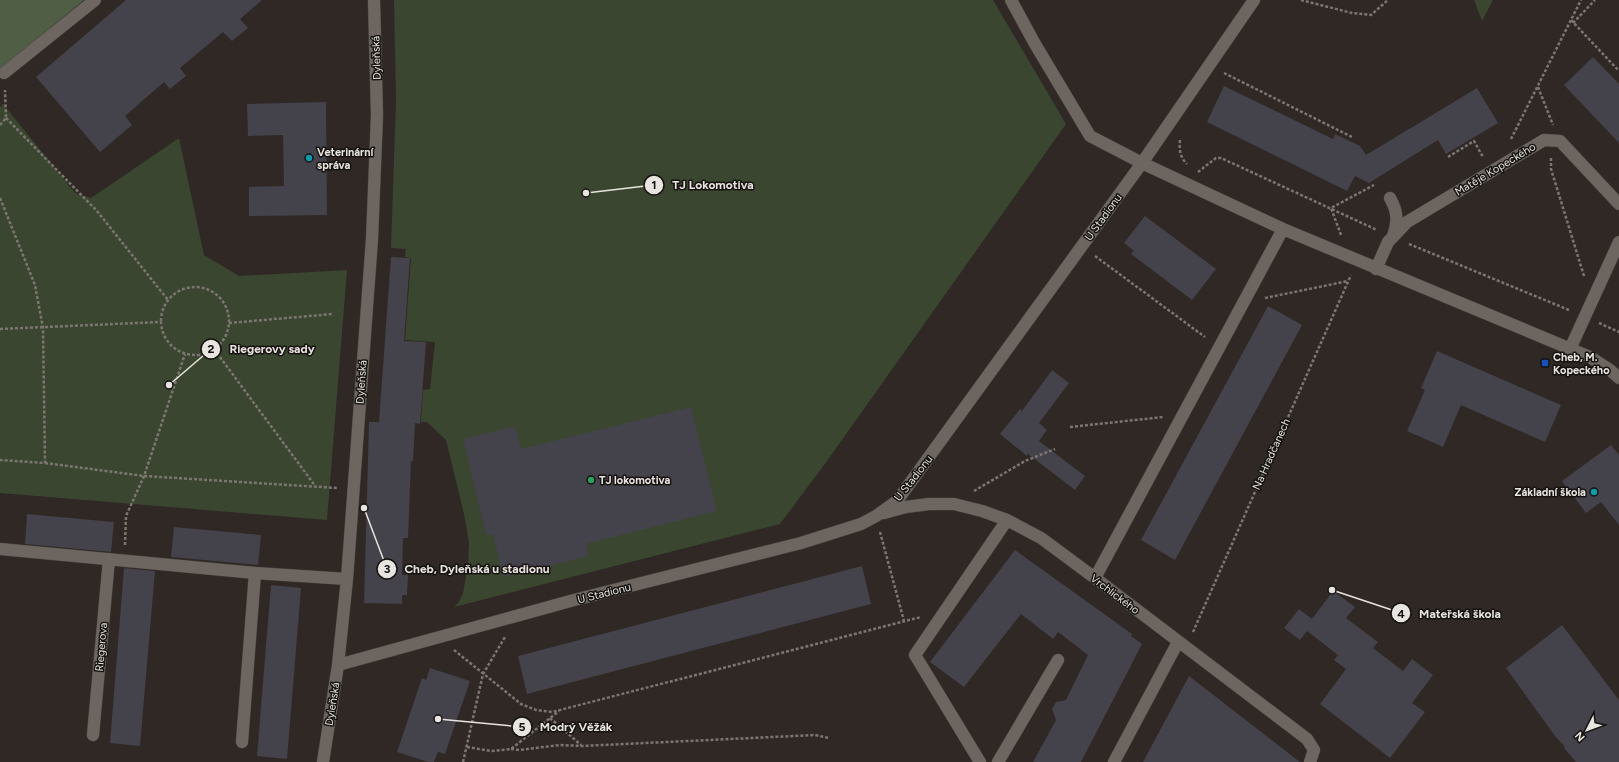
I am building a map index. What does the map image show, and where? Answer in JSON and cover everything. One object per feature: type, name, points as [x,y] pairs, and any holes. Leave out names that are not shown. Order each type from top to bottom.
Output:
[{"type":"street","points":[[4,73],[95,0]]},
{"type":"street","name":"Dyleňská","points":[[323,762],[338,665],[347,579],[372,240],[377,115],[374,0]]},
{"type":"street","points":[[1011,0],[1035,44],[1090,136],[1187,185],[1283,230],[1590,357],[1610,370],[1619,378]]},
{"type":"street","name":"U Stadionu","points":[[338,665],[518,616],[801,543],[861,524],[876,516],[897,501],[1142,163],[1254,0]]},
{"type":"street","name":"Matěje Kopeckého","points":[[1376,269],[1388,242],[1407,222],[1544,140],[1560,141]]},
{"type":"street","points":[[1560,141],[1619,204]]},
{"type":"street","points":[[1390,198],[1397,213],[1397,222],[1393,237]]},
{"type":"street","points":[[1095,578],[1283,230]]},
{"type":"street","points":[[1570,349],[1619,242]]},
{"type":"street","name":"Vrchlického","points":[[876,516],[913,506],[928,504],[954,504],[1008,520],[1041,538],[1307,738],[1314,750],[1310,762]]},
{"type":"street","points":[[980,762],[915,655],[1008,520]]},
{"type":"street","points":[[0,549],[255,573],[347,579]]},
{"type":"street","name":"Riegerova","points":[[93,735],[109,559]]},
{"type":"street","points":[[242,742],[255,573]]},
{"type":"street","points":[[1114,762],[1182,644]]},
{"type":"street","points":[[998,762],[1058,660]]},
{"type":"path","points":[[1301,0],[1352,13],[1371,15],[1388,0]]},
{"type":"path","points":[[1516,131],[1572,22],[1581,0]]},
{"type":"path","points":[[1572,22],[1595,0]]},
{"type":"path","points":[[1572,22],[1619,71]]},
{"type":"path","points":[[1227,66],[1223,72],[1352,137]]},
{"type":"path","points":[[4,73],[6,118],[97,211],[168,300]]},
{"type":"path","points":[[1538,88],[1560,141],[1553,150],[1551,159],[1552,169],[1592,301]]},
{"type":"path","points":[[0,124],[6,118]]},
{"type":"path","points":[[1181,136],[1179,150],[1181,158],[1187,164],[1200,170]]},
{"type":"path","points":[[1448,157],[1474,141],[1492,172]]},
{"type":"path","points":[[1187,185],[1200,170],[1216,158],[1221,158],[1393,237],[1585,316],[1619,332]]},
{"type":"path","points":[[1331,208],[1374,185]]},
{"type":"path","points":[[0,198],[35,285],[43,328],[45,463]]},
{"type":"path","points":[[1082,246],[1219,347]]},
{"type":"path","name":"Na Hradčanech","points":[[1182,644],[1357,261]]},
{"type":"path","points":[[1243,302],[1348,281]]},
{"type":"path","points":[[196,287],[206,289],[216,294],[223,302],[228,312],[229,323],[227,333],[222,342],[205,354],[195,355],[185,354],[168,342],[162,333],[160,322],[162,310],[168,300],[185,288],[196,287]]},
{"type":"path","points":[[229,323],[332,314]]},
{"type":"path","points":[[0,329],[160,322]]},
{"type":"path","points":[[214,349],[316,488]]},
{"type":"path","points":[[124,561],[126,516],[144,476],[185,354]]},
{"type":"path","points":[[1070,427],[1183,415]]},
{"type":"path","points":[[954,504],[1025,462],[1055,449]]},
{"type":"path","points":[[0,460],[45,463],[144,476],[316,488],[353,488]]},
{"type":"path","points":[[876,516],[904,621]]},
{"type":"path","points":[[449,645],[521,704],[536,710],[552,712],[946,610]]},
{"type":"path","points":[[464,762],[483,674],[518,616]]},
{"type":"path","points":[[511,749],[559,710]]},
{"type":"path","points":[[550,718],[582,746]]},
{"type":"path","points":[[467,747],[491,751],[511,749],[519,750],[560,745],[582,746],[815,735],[829,738]]},
{"type":"green space","points":[[0,0],[84,0],[0,69]]},
{"type":"green space","points":[[394,0],[993,0],[1066,124],[827,461],[780,524],[454,607],[459,602],[463,593],[468,565],[469,543],[464,514],[446,440],[427,422],[421,422],[423,390],[430,389],[435,342],[405,340],[411,258],[405,257],[406,249],[391,248],[396,100]]},
{"type":"green space","points":[[1474,0],[1493,0],[1482,21]]},
{"type":"green space","points":[[3,104],[75,193],[91,198],[179,138],[204,255],[239,276],[347,270],[327,520],[0,493],[0,107]]},
{"type":"building","points":[[126,0],[262,0],[240,19],[248,28],[232,41],[223,32],[180,68],[186,76],[170,89],[164,82],[125,116],[132,125],[100,152],[36,77]]},
{"type":"building","points":[[1593,57],[1619,84],[1619,143],[1564,85]]},
{"type":"building","points":[[1224,86],[1333,139],[1335,134],[1360,146],[1366,155],[1477,88],[1498,123],[1446,154],[1438,140],[1369,183],[1355,176],[1347,191],[1207,122]]},
{"type":"building","name":"Veterinární správa","points":[[326,102],[327,215],[249,216],[249,187],[284,186],[283,135],[248,136],[247,104]]},
{"type":"building","points":[[1145,216],[1216,269],[1192,300],[1131,254],[1134,251],[1124,243]]},
{"type":"building","points":[[391,257],[410,258],[404,341],[426,342],[420,424],[415,423],[413,461],[411,461],[408,538],[403,538],[402,575],[408,575],[407,595],[402,595],[402,604],[364,603],[369,422],[379,422]]},
{"type":"building","points":[[1268,306],[1302,325],[1175,560],[1141,540]]},
{"type":"building","points":[[1437,351],[1561,405],[1545,442],[1461,405],[1443,447],[1407,431],[1425,390],[1421,388]]},
{"type":"building","points":[[1052,370],[1069,383],[1039,423],[1047,430],[1039,441],[1085,476],[1075,490],[1028,454],[1027,456],[1000,434],[1020,409],[1022,411]]},
{"type":"building","name":"TJ lokomotiva","points":[[691,407],[717,511],[586,544],[589,556],[503,577],[493,534],[486,536],[463,439],[515,426],[521,449]]},
{"type":"building","name":"Základní škola","points":[[1611,445],[1619,455],[1619,525],[1601,502],[1586,513],[1562,481]]},
{"type":"building","points":[[27,514],[114,522],[111,552],[25,544]]},
{"type":"building","points":[[174,527],[261,535],[258,565],[171,557]]},
{"type":"building","points":[[1015,550],[1132,634],[1131,636],[1142,644],[1081,762],[1033,762],[1056,720],[1052,709],[1056,702],[1066,700],[1088,655],[1058,632],[1053,639],[1021,614],[964,687],[930,662]]},
{"type":"building","points":[[862,566],[871,604],[527,694],[518,656]]},
{"type":"building","points":[[124,568],[155,571],[140,746],[110,743]]},
{"type":"building","points":[[271,585],[301,588],[287,759],[257,756]]},
{"type":"building","points":[[1333,591],[1355,607],[1346,618],[1378,642],[1373,648],[1403,671],[1412,659],[1433,675],[1412,703],[1425,712],[1390,758],[1320,704],[1346,669],[1334,660],[1338,655],[1307,631],[1300,640],[1284,628],[1299,609],[1312,619]]},
{"type":"building","points":[[1562,625],[1619,700],[1619,762],[1576,762],[1555,736],[1506,668]]},
{"type":"building","points":[[430,668],[470,681],[445,754],[438,752],[434,762],[428,762],[397,752],[422,678],[426,680]]},
{"type":"building","points":[[1189,676],[1247,721],[1300,762],[1143,762]]},
{"type":"place","name":"Veterinární správa","points":[[309,158]]},
{"type":"place","name":"TJ Lokomotiva","points":[[586,193]]},
{"type":"place","name":"Cheb, M. Kopeckého","points":[[1545,363]]},
{"type":"place","name":"Riegerovy sady","points":[[169,385]]},
{"type":"place","name":"TJ lokomotiva","points":[[591,480]]},
{"type":"place","name":"Základní škola","points":[[1594,492]]},
{"type":"place","name":"Cheb, Dyleňská u stadionu","points":[[364,508]]},
{"type":"place","name":"Mateřská škola","points":[[1332,590]]},
{"type":"place","name":"Modrý Věžák","points":[[438,719]]}]
